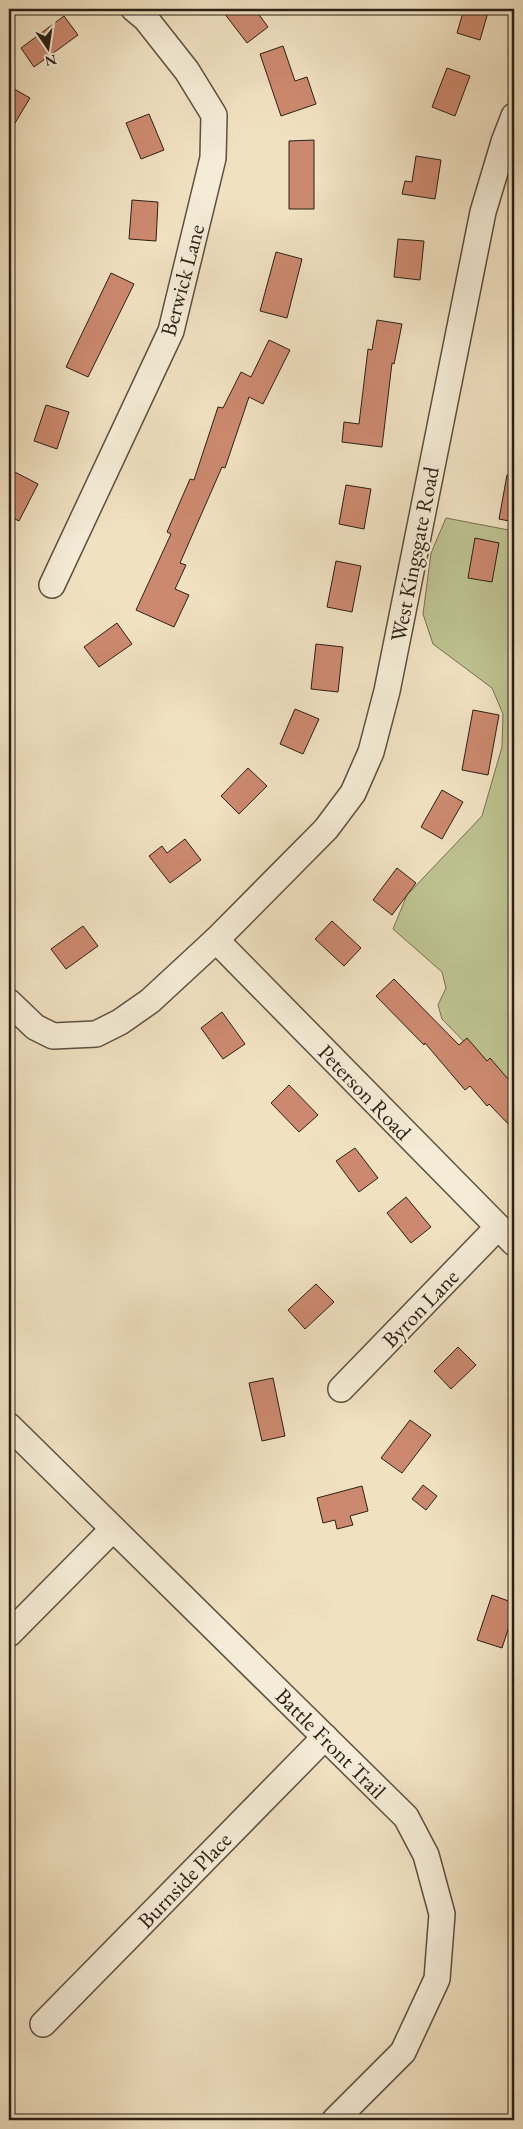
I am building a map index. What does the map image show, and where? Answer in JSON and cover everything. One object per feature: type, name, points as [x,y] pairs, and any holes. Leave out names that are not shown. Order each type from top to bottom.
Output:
[{"type":"street","name":"Berwick Lane","points":[[52,585],[171,331],[213,158],[214,116],[187,71],[146,19],[134,9]]},
{"type":"street","name":"West Kingsgate Road","points":[[9,1002],[35,1026],[53,1036],[96,1034],[120,1022],[150,1002],[216,940],[326,829],[353,793],[371,752],[386,691],[483,212],[504,142],[514,116]]},
{"type":"street","name":"Peterson Road","points":[[216,940],[506,1235]]},
{"type":"street","name":"Byron Lane","points":[[341,1390],[506,1235]]},
{"type":"street","name":"Battle Front Trail","points":[[9,1426],[406,1817],[426,1855],[442,1914],[437,1979],[403,2052],[335,2120]]},
{"type":"street","points":[[9,1634],[113,1529]]},
{"type":"street","name":"Burnside Place","points":[[43,2024],[325,1737]]},
{"type":"green space","points":[[446,518],[514,531],[514,1093],[442,1019],[438,1005],[446,988],[442,972],[393,929],[407,895],[482,816],[502,747],[503,714],[492,688],[433,644],[423,614],[431,553]]},
{"type":"building","points":[[221,9],[255,9],[268,27],[247,43]]},
{"type":"building","points":[[464,9],[489,9],[480,40],[457,33]]},
{"type":"building","points":[[64,16],[78,35],[34,67],[21,48]]},
{"type":"building","points":[[283,46],[295,81],[307,77],[316,104],[281,116],[260,54]]},
{"type":"building","points":[[447,68],[470,76],[455,116],[432,107]]},
{"type":"building","points":[[9,86],[30,98],[9,133]]},
{"type":"building","points":[[149,114],[164,150],[141,159],[126,123]]},
{"type":"building","points":[[314,140],[314,209],[289,209],[289,141]]},
{"type":"building","points":[[416,156],[441,160],[435,199],[402,194],[405,181],[412,182]]},
{"type":"building","points":[[132,200],[158,202],[156,241],[129,239]]},
{"type":"building","points":[[398,239],[424,241],[420,280],[394,277]]},
{"type":"building","points":[[276,252],[302,259],[287,318],[260,311]]},
{"type":"building","points":[[111,273],[134,284],[88,377],[66,367]]},
{"type":"building","points":[[377,320],[402,324],[394,364],[392,363],[382,447],[342,442],[344,422],[359,424],[368,349],[372,350]]},
{"type":"building","points":[[269,340],[290,350],[263,404],[249,397],[225,468],[222,467],[180,563],[186,565],[175,589],[189,595],[174,627],[136,610],[171,534],[167,532],[190,479],[194,480],[218,407],[223,408],[241,372],[251,377]]},
{"type":"building","points":[[46,405],[69,412],[57,449],[34,441]]},
{"type":"building","points":[[9,469],[38,484],[19,521],[9,516]]},
{"type":"building","points":[[507,475],[514,476],[514,522],[499,519]]},
{"type":"building","points":[[346,485],[371,489],[364,529],[339,524]]},
{"type":"building","points":[[475,538],[499,543],[492,582],[468,578]]},
{"type":"building","points":[[336,561],[361,566],[352,612],[327,607]]},
{"type":"building","points":[[117,623],[132,644],[99,667],[84,647]]},
{"type":"building","points":[[316,644],[343,647],[338,692],[311,689]]},
{"type":"building","points":[[295,709],[319,719],[303,754],[280,744]]},
{"type":"building","points":[[473,710],[499,715],[488,775],[462,770]]},
{"type":"building","points":[[248,768],[267,786],[239,814],[221,796]]},
{"type":"building","points":[[442,790],[463,802],[442,839],[421,827]]},
{"type":"building","points":[[185,839],[201,860],[170,883],[149,856],[162,846],[167,853]]},
{"type":"building","points":[[397,868],[416,883],[392,915],[373,900]]},
{"type":"building","points":[[332,921],[361,948],[344,966],[315,939]]},
{"type":"building","points":[[83,926],[98,946],[66,969],[51,949]]},
{"type":"building","points":[[394,979],[459,1045],[467,1038],[487,1061],[490,1058],[514,1086],[514,1130],[489,1104],[487,1106],[470,1086],[465,1090],[425,1043],[424,1045],[376,996]]},
{"type":"building","points":[[222,1012],[245,1044],[223,1059],[201,1028]]},
{"type":"building","points":[[289,1085],[318,1115],[299,1132],[271,1103]]},
{"type":"building","points":[[355,1148],[378,1178],[359,1192],[336,1161]]},
{"type":"building","points":[[406,1197],[431,1227],[411,1243],[387,1213]]},
{"type":"building","points":[[316,1284],[334,1302],[305,1329],[288,1310]]},
{"type":"building","points":[[458,1347],[476,1365],[451,1389],[434,1371]]},
{"type":"building","points":[[273,1378],[285,1436],[262,1441],[249,1383]]},
{"type":"building","points":[[410,1420],[431,1435],[402,1473],[381,1458]]},
{"type":"building","points":[[423,1485],[437,1496],[426,1510],[412,1499]]},
{"type":"building","points":[[362,1486],[368,1511],[350,1516],[353,1525],[337,1529],[335,1520],[323,1523],[317,1498]]},
{"type":"building","points":[[492,1595],[514,1603],[514,1611],[502,1648],[477,1640]]}]
